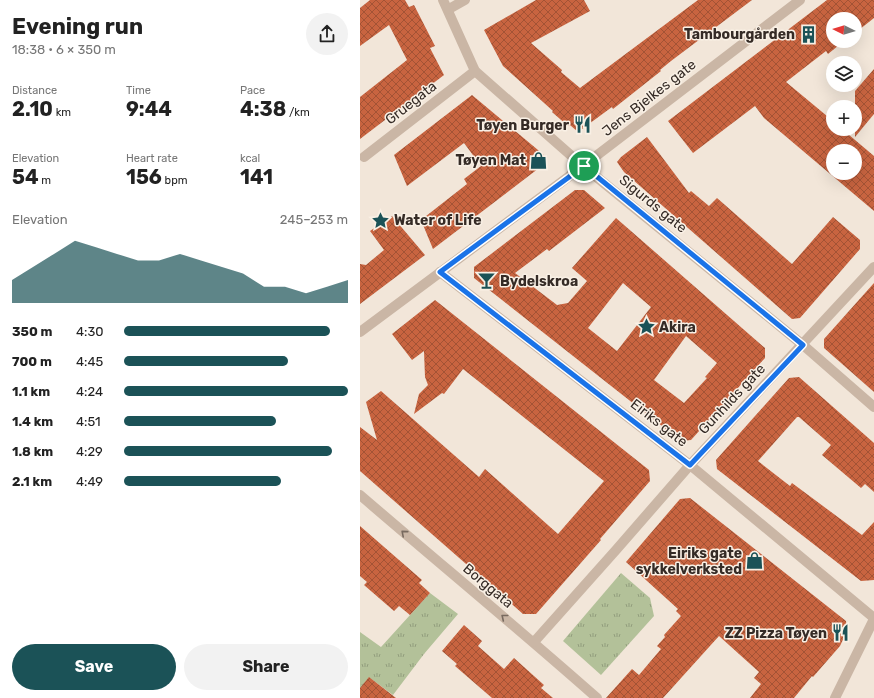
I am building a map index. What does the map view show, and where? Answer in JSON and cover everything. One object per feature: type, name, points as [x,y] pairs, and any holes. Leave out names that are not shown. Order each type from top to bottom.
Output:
[{"type":"street","name":"Sigurds gate","points":[[443,0],[449,10],[475,70],[584,166],[803,345],[874,407]]},
{"type":"street","points":[[449,10],[465,0]]},
{"type":"street","name":"Jens Bjelkes gate","points":[[360,332],[584,166],[799,0]]},
{"type":"street","name":"Gruegata","points":[[364,157],[475,70]]},
{"type":"street","name":"Gunhilds gate","points":[[534,642],[690,465],[874,267]]},
{"type":"street","name":"Eiriks gate","points":[[440,272],[690,465],[874,618]]},
{"type":"street","name":"Borggata","points":[[360,495],[534,642],[597,698]]},
{"type":"street","points":[[835,698],[874,618]]},
{"type":"green space","points":[[621,573],[650,598],[654,616],[601,675],[563,641]]},
{"type":"green space","points":[[430,593],[458,614],[424,654],[393,695],[370,678],[360,688],[360,632],[381,647]]},
{"type":"building","points":[[370,0],[405,0],[409,7],[414,5],[435,46],[430,48],[444,75],[360,139],[360,97],[407,60],[389,25],[360,46],[360,8]]},
{"type":"building","points":[[536,0],[584,0],[590,11],[531,43],[580,88],[698,0],[752,0],[671,61],[660,70],[661,71],[613,109],[612,107],[578,132],[570,125],[568,126],[552,112],[553,111],[503,66],[484,30]]},
{"type":"building","points":[[827,0],[874,0],[874,18],[862,27],[862,12],[826,12],[826,48],[835,48],[828,54],[826,51],[786,82],[826,115],[826,136],[850,136],[860,144],[826,144],[826,170],[764,118],[755,106],[693,153],[668,121]]},
{"type":"building","points":[[874,69],[874,114],[862,129],[862,100],[855,100],[855,92],[862,92],[862,83]]},
{"type":"building","points":[[472,95],[544,155],[543,165],[433,249],[421,220],[467,184],[464,179],[481,166],[464,143],[407,186],[394,155]]},
{"type":"building","points":[[647,137],[689,193],[691,191],[709,206],[717,198],[792,264],[833,217],[860,240],[860,249],[800,318],[792,319],[624,172],[617,162],[621,157]]},
{"type":"building","points":[[862,146],[874,156],[874,211],[837,180],[862,180]]},
{"type":"building","points":[[575,190],[584,190],[605,208],[549,251],[547,249],[515,273],[557,305],[568,303],[587,281],[572,268],[616,218],[765,348],[765,358],[691,440],[681,441],[474,278],[474,267]],"holes":[[[623,283],[651,307],[617,351],[588,328]],[[686,336],[717,363],[705,377],[707,378],[684,403],[654,380]]]},
{"type":"building","points":[[392,216],[425,255],[360,304],[360,264],[366,265],[384,250],[370,231]]},
{"type":"building","points":[[874,283],[874,392],[824,348],[824,339]]},
{"type":"building","points":[[435,300],[649,470],[650,481],[536,614],[523,614],[360,471],[360,427],[377,440],[366,402],[381,391],[479,477],[485,469],[558,534],[604,481],[463,369],[444,394],[442,393],[414,414],[419,394],[428,385],[425,377],[424,351],[412,360],[392,334]]},
{"type":"building","points":[[799,377],[874,443],[874,492],[865,484],[861,488],[822,455],[831,445],[799,417],[797,417],[758,461],[790,486],[792,483],[862,535],[874,522],[874,580],[861,581],[717,469],[716,460],[755,416],[789,378]]},
{"type":"building","points":[[690,498],[846,621],[847,631],[840,646],[794,698],[750,698],[761,684],[754,678],[759,672],[719,636],[663,698],[606,698],[632,669],[639,675],[661,649],[657,646],[665,637],[664,635],[681,616],[676,611],[678,609],[626,562],[680,499]]},
{"type":"building","points":[[360,526],[422,580],[419,583],[430,593],[410,615],[399,606],[394,611],[364,585],[367,582],[360,576]]},
{"type":"building","points":[[464,625],[482,641],[478,646],[504,669],[514,658],[544,685],[541,688],[553,698],[492,698],[455,666],[457,664],[442,651]]},
{"type":"building","points":[[369,677],[396,698],[360,698],[360,688]]},
{"type":"place","name":"Tambourgården","points":[[808,34]]},
{"type":"place","name":"Tøyen Burger","points":[[582,125]]},
{"type":"place","name":"Tøyen Mat","points":[[539,160]]},
{"type":"place","name":"Water of Life","points":[[381,220]]},
{"type":"place","name":"Bydelskroa","points":[[487,281]]},
{"type":"place","name":"Akira","points":[[646,327]]},
{"type":"place","name":"Eiriks gate sykkelverksted","points":[[755,561]]},
{"type":"place","name":"ZZ Pizza Tøyen","points":[[840,633]]},
{"type":"route","points":[[584,166],[803,345],[690,465],[440,272],[584,166]]}]
